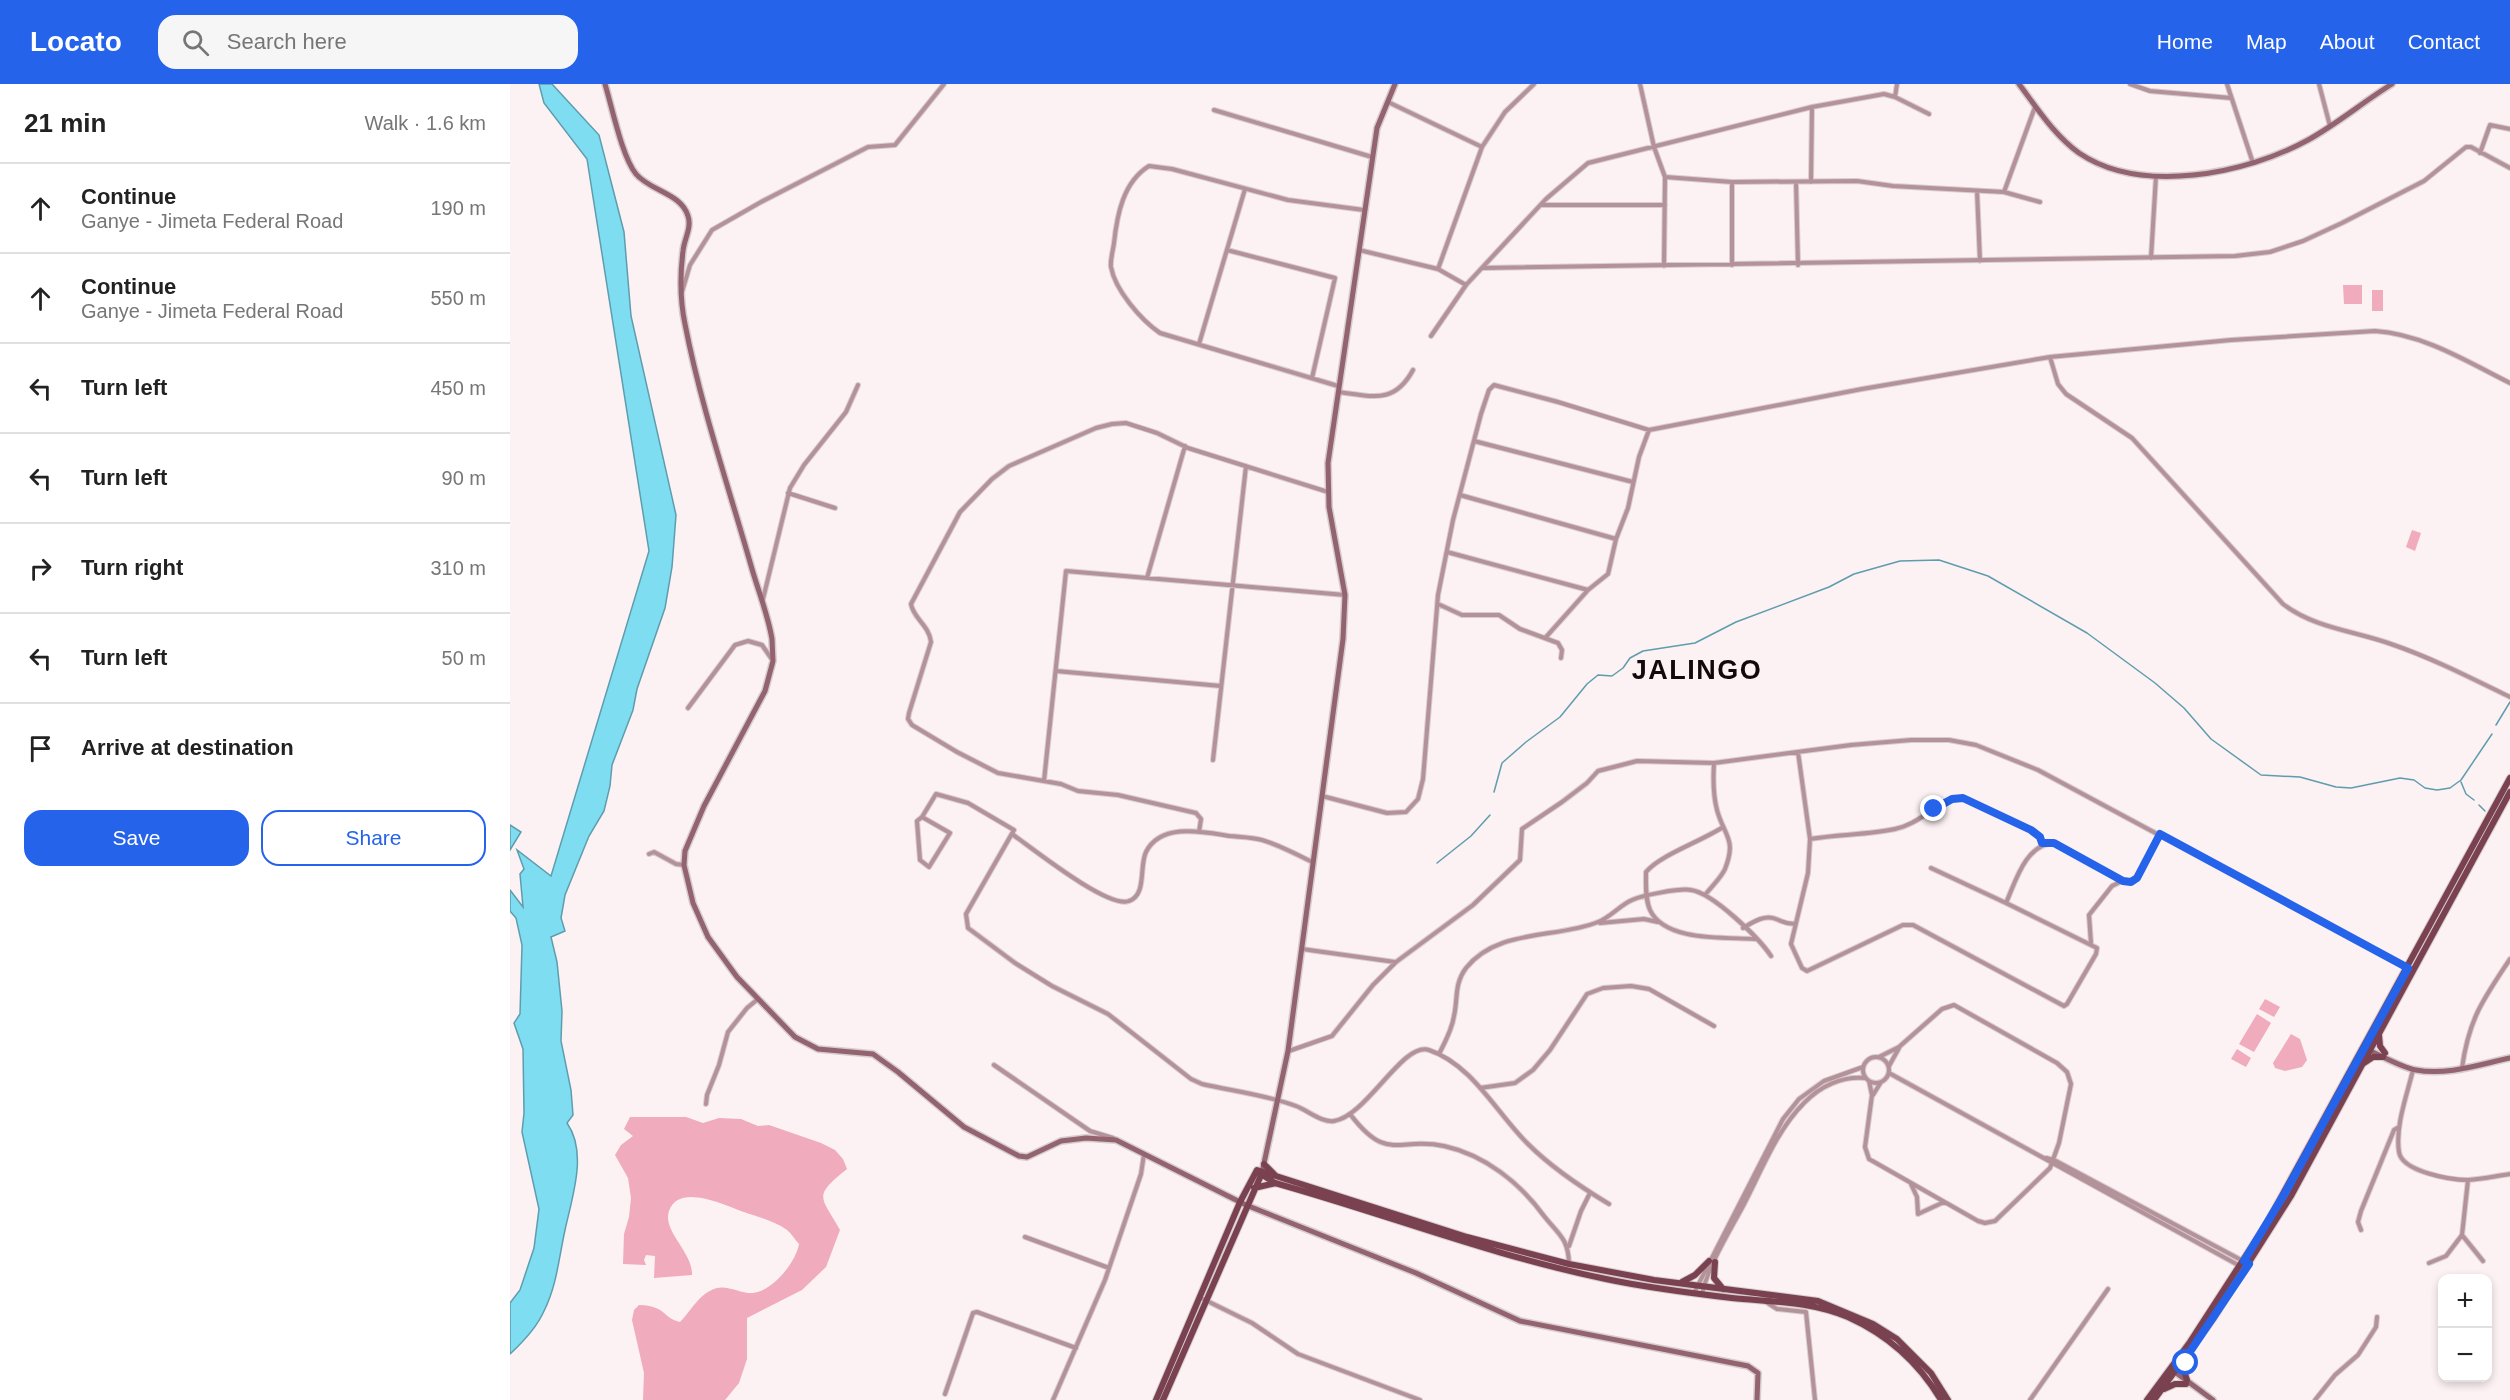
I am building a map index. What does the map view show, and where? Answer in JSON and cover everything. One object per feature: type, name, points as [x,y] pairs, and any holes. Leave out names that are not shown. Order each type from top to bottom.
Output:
[{"type":"main road","points":[[2154,1400],[2187,1356],[2291,1196],[2360,1068],[2368,1047],[2379,1034],[2510,778]]},
{"type":"main road","points":[[2147,1400],[2245,1265],[2368,1047],[2408,968],[2510,792]]},
{"type":"main road","points":[[2360,1068],[2370,1058],[2386,1056],[2379,1042],[2379,1034]]},
{"type":"main road","points":[[1263,1162],[1277,1180],[1467,1237],[1569,1264],[1679,1284],[1699,1290],[1723,1289],[1818,1301],[1873,1324],[1897,1339],[1931,1373],[1948,1400]]},
{"type":"main road","points":[[1156,1400],[1259,1172]]},
{"type":"main road","points":[[1259,1172],[1277,1180],[1524,1260],[1628,1283],[1699,1290],[1817,1307],[1848,1317],[1873,1330],[1896,1346],[1916,1364],[1941,1400]]},
{"type":"main road","points":[[1243,1204],[1254,1188],[1259,1172]]},
{"type":"main road","points":[[1254,1188],[1277,1180]]},
{"type":"main road","points":[[1679,1284],[1712,1262]]},
{"type":"main road","points":[[1712,1262],[1713,1278],[1723,1289]]},
{"type":"main road","points":[[1163,1400],[1202,1299]]},
{"type":"main road","points":[[2161,1391],[2175,1384],[2188,1383],[2184,1371],[2187,1356]]},
{"type":"street","points":[[605,84],[628,160],[635,173],[644,182],[677,201],[690,222],[683,247],[681,295],[687,332],[711,426],[772,639],[772,661],[765,691],[685,851],[684,865],[693,903],[708,937],[737,977],[795,1037],[812,1048],[863,1052],[881,1058],[954,1120],[1010,1152],[1027,1156],[1061,1141],[1086,1138],[1116,1140]]},
{"type":"street","points":[[681,295],[690,265],[712,230],[868,147],[895,145],[944,84]]},
{"type":"street","points":[[1259,1172],[1279,1101],[1288,1051],[1343,639],[1345,595],[1328,492],[1329,449],[1377,128],[1386,101],[1395,84]]},
{"type":"street","points":[[1438,269],[1482,147],[1505,112],[1534,84]]},
{"type":"street","points":[[1640,84],[1654,147],[1665,177],[1664,266]]},
{"type":"street","points":[[1895,97],[1898,84]]},
{"type":"street","points":[[2019,84],[2065,141],[2086,157],[2115,170],[2156,176],[2204,173],[2253,163],[2300,144],[2392,84]]},
{"type":"street","points":[[2130,84],[2150,91],[2231,98]]},
{"type":"street","points":[[2227,84],[2253,163]]},
{"type":"street","points":[[2319,84],[2330,126]]},
{"type":"street","points":[[1431,336],[1466,285],[1541,204],[1570,176],[1588,163],[1812,107],[1884,94],[1929,114]]},
{"type":"street","points":[[1386,101],[1482,147]]},
{"type":"street","points":[[2004,192],[2036,106]]},
{"type":"street","points":[[1811,182],[1812,107]]},
{"type":"street","points":[[1214,110],[1372,157]]},
{"type":"street","points":[[2480,153],[2490,125],[2510,129]]},
{"type":"street","points":[[1482,268],[1798,265],[2235,256],[2270,252],[2303,241],[2388,201],[2441,169],[2466,147],[2510,168]]},
{"type":"street","points":[[1364,210],[1288,200],[1172,169],[1149,166],[1134,180],[1118,212],[1111,265],[1116,279],[1134,308],[1148,324],[1160,333],[1312,378],[1338,389],[1386,396],[1398,391],[1407,382],[1413,370]]},
{"type":"street","points":[[2151,258],[2156,176]]},
{"type":"street","points":[[1665,177],[1732,182],[1857,181],[1893,186],[2004,192],[2040,202]]},
{"type":"street","points":[[1732,182],[1732,265]]},
{"type":"street","points":[[1796,182],[1798,265]]},
{"type":"street","points":[[1199,344],[1245,189]]},
{"type":"street","points":[[1977,191],[1980,261]]},
{"type":"street","points":[[1541,204],[1665,205]]},
{"type":"street","points":[[1227,250],[1335,278],[1312,378]]},
{"type":"street","points":[[1359,250],[1438,269],[1466,285]]},
{"type":"street","points":[[1322,796],[1387,813],[1406,812],[1418,799],[1423,779],[1438,604],[1447,552],[1474,441],[1489,390],[1494,385],[1649,430],[1862,389],[2050,357],[2241,339],[2356,332],[2391,332],[2415,339],[2510,383]]},
{"type":"street","points":[[2050,357],[2058,384],[2066,394],[2132,438],[2283,604],[2295,614],[2331,628],[2412,651],[2510,697]]},
{"type":"street","points":[[762,603],[788,493],[804,465],[846,412],[858,385]]},
{"type":"street","points":[[1198,832],[1202,819],[1196,813],[1118,795],[1078,791],[1061,783],[998,773],[912,725],[908,718],[909,713],[931,642],[928,630],[912,609],[914,598],[960,512],[992,479],[1009,466],[1096,428],[1126,423],[1185,446],[1328,492]]},
{"type":"street","points":[[1546,637],[1588,590],[1608,574],[1616,539],[1628,508],[1633,482],[1649,430]]},
{"type":"street","points":[[1474,441],[1633,482]]},
{"type":"street","points":[[1147,578],[1185,446]]},
{"type":"street","points":[[1213,760],[1246,466]]},
{"type":"street","points":[[788,493],[835,508]]},
{"type":"street","points":[[1460,495],[1616,539]]},
{"type":"street","points":[[1447,552],[1588,590]]},
{"type":"street","points":[[1044,781],[1066,571],[1345,595]]},
{"type":"street","points":[[1438,604],[1462,615],[1499,615],[1520,629],[1558,643],[1562,650],[1561,658]]},
{"type":"street","points":[[687,708],[735,645],[748,641],[762,645],[769,652],[772,661]]},
{"type":"street","points":[[1056,671],[1221,686]]},
{"type":"street","points":[[1288,1051],[1332,1036],[1373,985],[1396,962],[1473,904],[1520,860],[1522,828],[1562,802],[1598,771],[1636,761],[1714,763],[1911,740],[1949,740],[1976,745],[2002,754],[2075,788],[2408,968]]},
{"type":"street","points":[[1798,752],[1810,839],[1808,873],[1791,944],[1802,968],[1807,971],[1903,925],[1913,925],[2064,1006],[2067,1004],[2096,954],[2097,948],[1931,868]]},
{"type":"street","points":[[1705,895],[1724,871],[1730,852],[1729,835],[1717,811],[1714,795],[1714,763]]},
{"type":"street","points":[[922,816],[950,833],[929,867],[920,860],[917,821],[936,794],[968,804],[1014,830],[966,914],[968,928],[1015,963],[1052,986],[1107,1014],[1191,1079],[1203,1084],[1279,1101],[1333,1121],[1350,1114],[1376,1091],[1396,1067],[1413,1052],[1426,1049],[1459,1068],[1526,1143],[1554,1168],[1609,1204]]},
{"type":"street","points":[[1810,839],[1895,830],[1913,824],[1952,799],[1963,798],[2031,830],[2040,837],[2042,843]]},
{"type":"street","points":[[1659,922],[1649,909],[1647,872],[1653,864],[1704,840],[1723,827]]},
{"type":"street","points":[[1012,834],[1097,893],[1121,902],[1130,901],[1138,894],[1143,859],[1147,849],[1157,839],[1171,833],[1198,832],[1260,839],[1312,862]]},
{"type":"street","points":[[2006,903],[2034,849],[2042,843],[2054,843],[2123,881],[2131,882],[2137,878],[2160,834]]},
{"type":"street","points":[[649,854],[654,852],[675,864],[684,865]]},
{"type":"street","points":[[2091,944],[2089,915],[2112,885],[2123,881]]},
{"type":"street","points":[[1597,923],[1616,913],[1632,900],[1691,890],[1720,904],[1763,945],[1771,956]]},
{"type":"street","points":[[1743,928],[1766,917],[1776,918],[1784,924],[1795,924]]},
{"type":"street","points":[[1439,1055],[1455,1015],[1455,993],[1466,969],[1484,953],[1507,942],[1597,923],[1644,919],[1659,922],[1683,933],[1702,937],[1755,939]]},
{"type":"street","points":[[1302,949],[1396,962]]},
{"type":"street","points":[[2462,1068],[2468,1032],[2477,1010],[2510,959]]},
{"type":"street","points":[[1479,1088],[1515,1083],[1533,1070],[1550,1050],[1587,994],[1603,988],[1631,986],[1649,989],[1714,1026]]},
{"type":"street","points":[[706,1104],[728,1032],[747,1008],[758,999]]},
{"type":"street","points":[[1699,1290],[1777,1129],[1799,1099],[1824,1080],[1863,1067],[1869,1059],[1879,1057],[1899,1047],[1942,1009],[1954,1005],[2057,1063],[2067,1072],[2070,1084],[2053,1162],[2035,1183],[1990,1223],[1978,1221],[1872,1163],[1865,1147],[1872,1095],[1863,1067]]},
{"type":"street","points":[[1872,1095],[1889,1073],[1889,1066],[1899,1047]]},
{"type":"street","points":[[2368,1047],[2413,1070],[2436,1072],[2510,1058]]},
{"type":"street","points":[[1879,1057],[1889,1066]]},
{"type":"street","points":[[994,1065],[1090,1131],[1144,1153],[1243,1204],[1416,1274],[1520,1321],[1748,1366],[1758,1373],[1757,1400]]},
{"type":"street","points":[[2413,1070],[2400,1127],[2398,1153],[2405,1163],[2424,1172],[2468,1180],[2510,1174]]},
{"type":"street","points":[[1889,1073],[2245,1265]]},
{"type":"street","points":[[1712,1262],[1782,1131],[1794,1113],[1826,1086],[1846,1078],[1881,1082]]},
{"type":"street","points":[[1350,1114],[1374,1139],[1392,1146],[1443,1146],[1499,1170],[1536,1204],[1568,1247]]},
{"type":"street","points":[[2361,1230],[2358,1222],[2361,1211],[2394,1130],[2400,1127]]},
{"type":"street","points":[[1053,1400],[1109,1268],[1135,1192],[1144,1153]]},
{"type":"street","points":[[2429,1263],[2446,1256],[2462,1235],[2468,1180]]},
{"type":"street","points":[[1910,1184],[1917,1197],[1918,1214],[1944,1202]]},
{"type":"street","points":[[1569,1264],[1568,1247],[1590,1193]]},
{"type":"street","points":[[2462,1235],[2482,1261]]},
{"type":"street","points":[[1025,1237],[1109,1268]]},
{"type":"street","points":[[2030,1400],[2108,1289]]},
{"type":"street","points":[[1202,1299],[1252,1323],[1298,1354],[1420,1400]]},
{"type":"street","points":[[1763,1299],[1777,1310],[1806,1312],[1815,1400]]},
{"type":"street","points":[[945,1394],[973,1312],[1076,1348]]},
{"type":"street","points":[[2315,1400],[2335,1375],[2358,1355],[2376,1327],[2377,1317]]},
{"type":"street","points":[[2174,1373],[2213,1400]]},
{"type":"shaded area","points":[[2343,285],[2362,285],[2362,304],[2344,304]]},
{"type":"shaded area","points":[[2372,290],[2383,290],[2383,311],[2372,311]]},
{"type":"shaded area","points":[[2412,530],[2421,533],[2415,551],[2406,547]]},
{"type":"shaded area","points":[[2265,999],[2280,1007],[2274,1017],[2259,1009]]},
{"type":"shaded area","points":[[2257,1014],[2271,1023],[2254,1052],[2239,1044]]},
{"type":"shaded area","points":[[2291,1034],[2300,1039],[2307,1060],[2302,1067],[2285,1071],[2275,1068],[2273,1063]]},
{"type":"shaded area","points":[[2237,1049],[2251,1058],[2246,1067],[2231,1059]]},
{"type":"shaded area","points":[[630,1117],[686,1117],[703,1123],[719,1118],[741,1119],[758,1126],[769,1125],[835,1150],[843,1159],[847,1169],[824,1192],[825,1203],[840,1230],[826,1267],[802,1290],[747,1318],[747,1359],[739,1383],[725,1400],[643,1400],[644,1373],[632,1320],[634,1310],[639,1305],[655,1307],[680,1322],[711,1290],[721,1287],[749,1293],[761,1291],[776,1281],[788,1267],[799,1244],[787,1230],[772,1222],[704,1198],[682,1198],[674,1202],[668,1219],[673,1234],[688,1258],[692,1275],[654,1278],[655,1256],[646,1255],[644,1260],[646,1265],[623,1264],[624,1234],[631,1198],[628,1178],[615,1155],[621,1145],[633,1136],[624,1129]]},
{"type":"water","points":[[539,84],[552,84],[599,135],[624,232],[631,316],[676,515],[672,567],[665,608],[637,689],[633,710],[612,765],[604,811],[589,836],[565,895],[561,918],[565,931],[551,937],[557,962],[562,1011],[561,1041],[571,1090],[573,1115],[567,1123],[577,1148],[576,1175],[552,1291],[534,1328],[510,1354],[510,1303],[520,1290],[534,1248],[539,1209],[522,1132],[523,1049],[514,1023],[520,1014],[522,945],[516,918],[510,911],[510,890],[523,907],[520,874],[524,869],[517,850],[551,876],[649,551],[587,159],[544,103]]},
{"type":"water","points":[[510,825],[521,832],[510,850]]},
{"type":"waterway","points":[[1494,792],[1502,763],[1560,717],[1587,684],[1598,675],[1612,676],[1623,668],[1630,658],[1643,651],[1695,643],[1736,622],[1829,587],[1854,574],[1900,561],[1939,560],[1988,576],[2087,633],[2155,683],[2184,708],[2211,739],[2261,775],[2300,777],[2336,787],[2351,788],[2400,778],[2414,780],[2425,788],[2437,790],[2450,788],[2461,780],[2492,734]]},
{"type":"waterway","points":[[2496,725],[2510,702]]},
{"type":"waterway","points":[[2461,782],[2466,794],[2474,800]]},
{"type":"waterway","points":[[2479,805],[2485,811]]},
{"type":"waterway","points":[[1437,863],[1471,836],[1490,815]]},
{"type":"district","name":"JALINGO","points":[[1697,670]]},
{"type":"route","points":[[1934,809],[1952,799],[1963,798],[2031,830],[2040,837],[2042,843],[2054,843],[2123,881],[2131,882],[2137,878],[2160,834],[2274,898],[2408,968],[2285,1193],[2244,1261],[2249,1264],[2187,1356],[2186,1363]]}]
